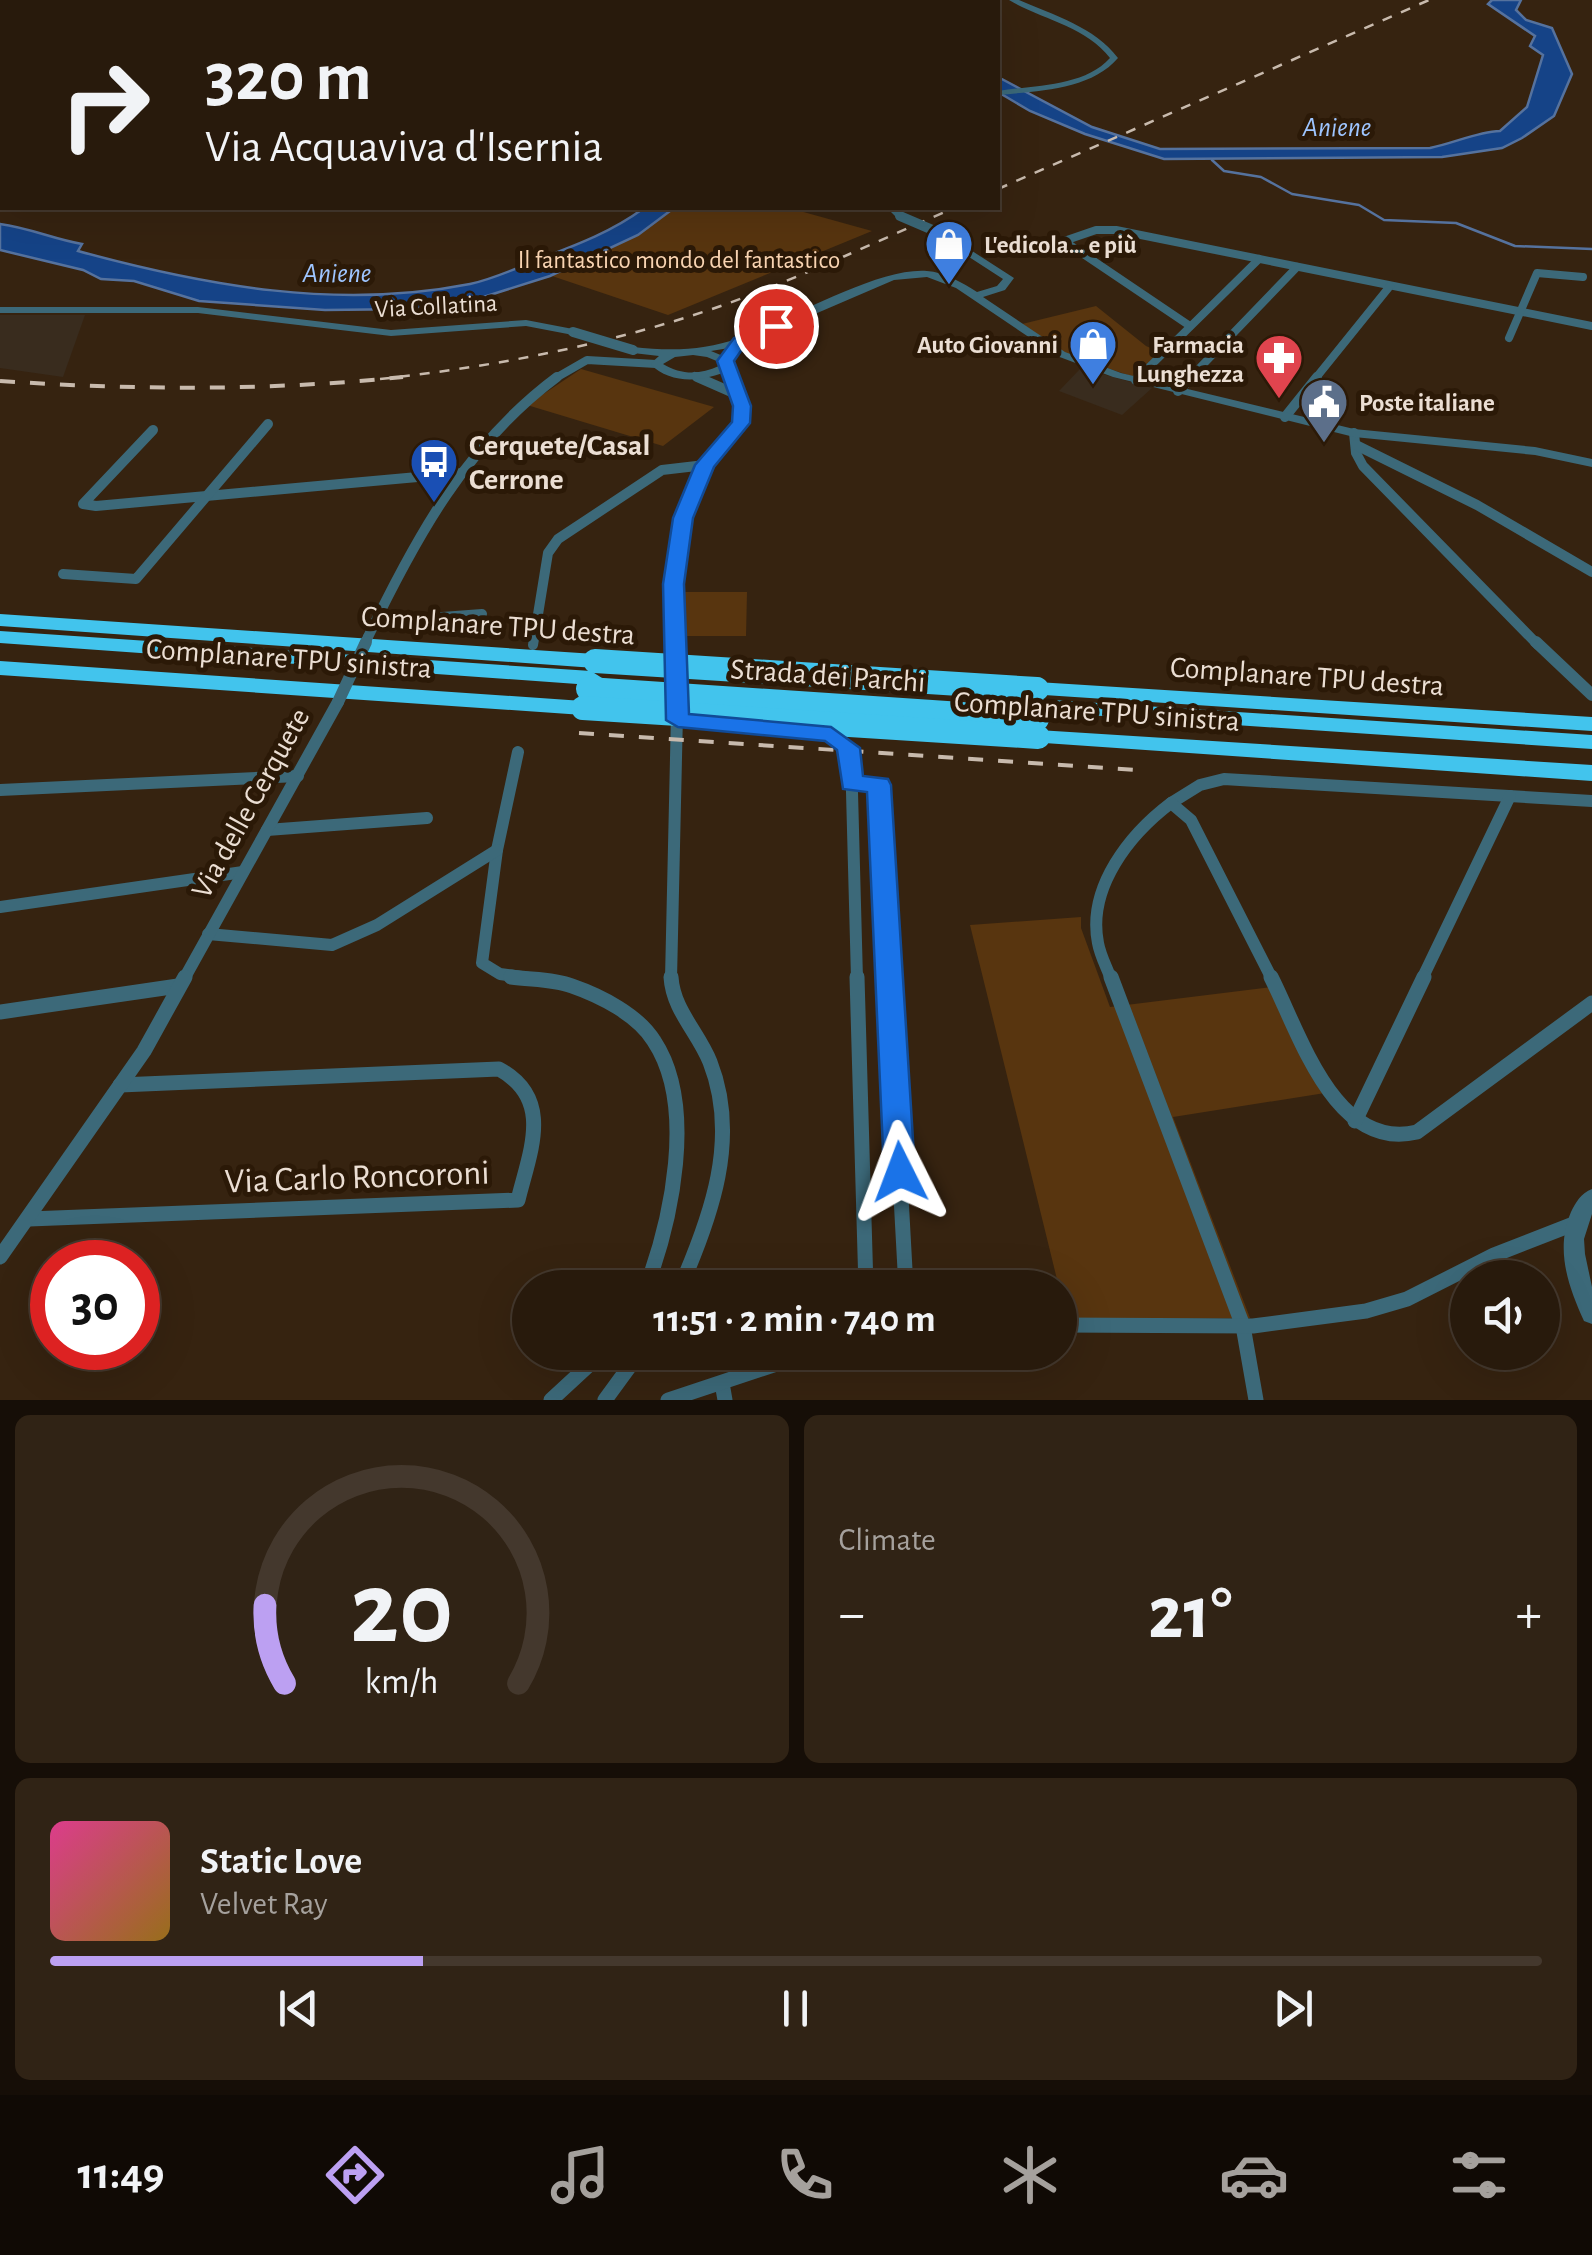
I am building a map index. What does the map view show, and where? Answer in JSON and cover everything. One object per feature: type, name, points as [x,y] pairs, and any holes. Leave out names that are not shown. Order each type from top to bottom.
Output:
[{"type":"highway","points":[[0,620],[47,648]]},
{"type":"highway","points":[[0,637],[47,648]]},
{"type":"highway","points":[[0,648],[590,684]]},
{"type":"highway","name":"Complanare TPU sinistra","points":[[0,668],[47,648],[1038,713],[1592,774]]},
{"type":"highway","name":"Complanare TPU destra","points":[[590,684],[1038,713],[1592,724]]},
{"type":"highway","points":[[1038,713],[1592,742]]},
{"type":"highway","points":[[1038,713],[1592,754]]},
{"type":"street","points":[[1000,93],[1096,74],[1110,65],[1114,57],[1096,41],[1013,0]]},
{"type":"street","points":[[896,212],[936,231],[1009,278],[1001,288],[976,296]]},
{"type":"street","points":[[1190,326],[1064,242],[1094,230],[1116,230],[1592,326]]},
{"type":"street","points":[[1136,380],[1259,260]]},
{"type":"street","points":[[1178,391],[1296,268]]},
{"type":"street","points":[[1510,338],[1538,272],[1583,277]]},
{"type":"street","points":[[689,353],[740,342],[904,274],[942,278],[976,296],[1064,356],[1136,380],[1285,417],[1355,439],[1592,572]]},
{"type":"street","points":[[1285,417],[1390,286]]},
{"type":"street","name":"Via Collatina","points":[[0,310],[190,309],[391,333],[521,324],[573,332],[633,350],[689,353]]},
{"type":"street","points":[[602,359],[637,370],[695,376],[718,373],[740,342]]},
{"type":"street","name":"Via Collatina","points":[[633,350],[672,373]]},
{"type":"street","points":[[687,1270],[715,1192],[723,1119],[712,1067],[672,988],[678,720],[674,584],[683,518],[705,465],[741,423],[742,406],[726,363],[715,355],[689,353]]},
{"type":"street","points":[[657,363],[670,354]]},
{"type":"street","name":"Via delle Cerquete","points":[[0,1257],[120,1085],[298,776],[404,563],[493,429],[517,405],[579,362],[602,359],[657,363]]},
{"type":"street","points":[[695,376],[738,395]]},
{"type":"street","points":[[63,574],[136,579],[268,424]]},
{"type":"street","points":[[153,430],[82,504],[462,473]]},
{"type":"street","points":[[1355,439],[1536,451],[1592,463]]},
{"type":"street","points":[[1355,439],[1357,456],[1366,469],[1592,695]]},
{"type":"street","points":[[533,645],[548,553],[558,539],[658,472],[676,466],[705,465]]},
{"type":"street","points":[[376,622],[482,614]]},
{"type":"street","points":[[678,720],[831,734],[848,748],[866,1270]]},
{"type":"street","points":[[518,752],[482,956],[485,966],[496,973],[555,980],[585,991],[647,1032],[660,1052],[674,1106],[677,1141],[663,1236],[652,1270]]},
{"type":"street","points":[[0,790],[298,776]]},
{"type":"street","points":[[1256,1400],[1243,1326],[1096,934],[1098,908],[1110,876],[1140,828],[1200,785],[1224,779],[1592,801]]},
{"type":"street","points":[[852,784],[879,785],[905,1270]]},
{"type":"street","points":[[1355,1122],[1510,796]]},
{"type":"street","points":[[1171,803],[1194,826],[1328,1089],[1355,1122],[1385,1136],[1417,1132],[1592,1003]]},
{"type":"street","points":[[267,830],[427,818]]},
{"type":"street","points":[[208,934],[332,946],[377,925],[498,850]]},
{"type":"street","points":[[0,907],[243,872]]},
{"type":"street","points":[[0,1012],[178,986]]},
{"type":"street","name":"Via Carlo Roncoroni","points":[[29,1219],[518,1200],[535,1130],[533,1102],[525,1083],[498,1069],[120,1085]]},
{"type":"street","points":[[1592,1198],[1576,1223],[1575,1263],[1592,1314]]},
{"type":"street","points":[[1077,1325],[1243,1326],[1308,1321],[1397,1302],[1494,1255],[1576,1223]]},
{"type":"street","points":[[551,1400],[584,1370]]},
{"type":"street","points":[[605,1400],[627,1370]]},
{"type":"street","points":[[668,1400],[724,1392],[773,1370]]},
{"type":"shaded area","points":[[0,315],[85,315],[63,377],[0,368]]},
{"type":"shaded area","points":[[1081,368],[1152,388],[1122,415],[1059,391]]},
{"type":"green space","name":"Il fantastico mondo del fantastico","points":[[668,210],[796,210],[872,231],[668,315],[552,276]]},
{"type":"green space","points":[[1096,306],[1146,346],[1160,352],[1134,377],[1065,354],[1022,324]]},
{"type":"green space","points":[[581,369],[714,407],[663,446],[527,405]]},
{"type":"green space","points":[[683,592],[747,592],[746,636],[680,636]]},
{"type":"green space","points":[[1081,917],[1081,928],[1110,1007],[1273,987],[1325,1093],[1173,1117],[1250,1318],[1077,1320],[1077,1270],[1055,1270],[970,925]]},
{"type":"water","points":[[1492,0],[1521,0],[1516,10],[1526,20],[1552,28],[1572,74],[1554,116],[1502,148],[1442,157],[1164,159],[1085,134],[1030,111],[1000,93],[1000,78],[1092,127],[1160,149],[1430,148],[1500,131],[1527,107],[1543,55],[1530,46],[1535,36],[1488,4]]},
{"type":"water","points":[[641,210],[671,210],[638,235],[550,276],[474,300],[412,309],[325,310],[199,301],[134,281],[101,279],[83,270],[0,250],[0,224],[82,244],[78,251],[175,275],[272,290],[371,295],[488,279],[620,224]]},
{"type":"waterway","points":[[1212,160],[1224,171],[1261,177],[1292,194],[1359,205],[1384,220],[1456,223],[1515,246],[1592,249]]},
{"type":"railway","points":[[1000,188],[1429,0]]},
{"type":"railway","points":[[384,379],[549,353],[674,321],[775,285],[949,210]]},
{"type":"railway","points":[[384,379],[403,377]]},
{"type":"railway","points":[[0,381],[202,388],[384,379]]},
{"type":"railway","points":[[579,733],[1137,770]]},
{"type":"place","name":"L'edicola… e più","points":[[949,286]]},
{"type":"place","name":"Auto Giovanni","points":[[1093,386]]},
{"type":"place","name":"Farmacia Lunghezza","points":[[1279,400]]},
{"type":"place","name":"Poste italiane","points":[[1324,444]]},
{"type":"place","name":"Cerquete/Casal Cerrone","points":[[434,504]]},
{"type":"route","points":[[776,326],[740,342],[725,361],[742,406],[741,423],[705,465],[683,518],[674,584],[678,720],[831,734],[848,748],[852,784],[879,785],[900,1172]]},
{"type":"water label","name":"Aniene","points":[[1337,126]]},
{"type":"water label","name":"Aniene","points":[[337,272]]}]
